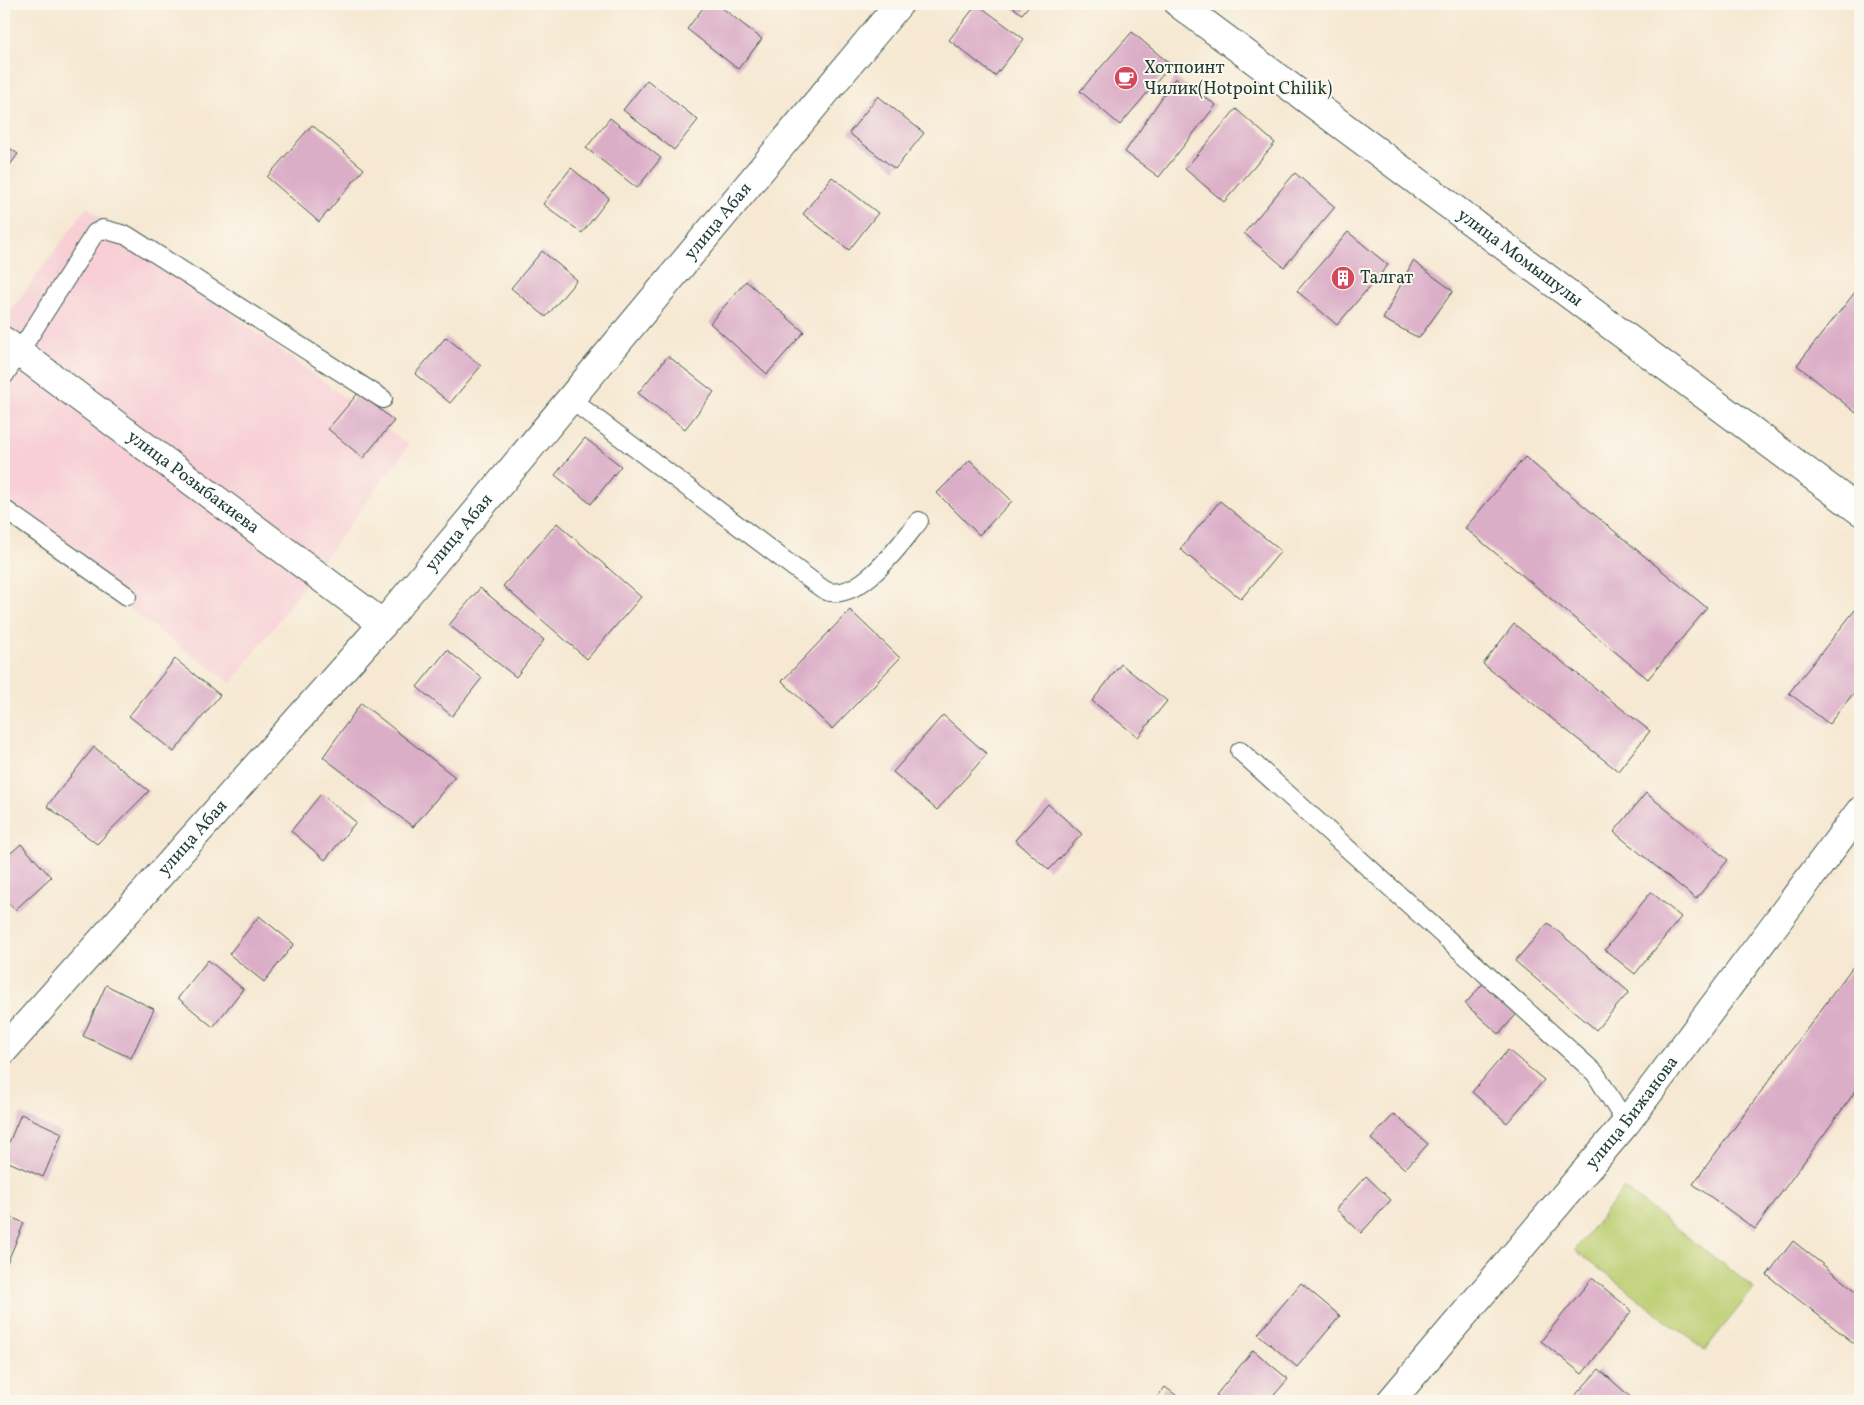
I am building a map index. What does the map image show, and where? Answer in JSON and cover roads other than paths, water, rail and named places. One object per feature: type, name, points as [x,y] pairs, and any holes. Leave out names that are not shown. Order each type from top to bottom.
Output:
[{"type":"street","name":"улица Абая","points":[[4,1050],[383,624],[899,4]]},
{"type":"street","name":"улица Момышулы","points":[[1179,4],[1860,511]]},
{"type":"street","name":"улица Розыбакиева","points":[[11,347],[383,624]]},
{"type":"street","name":"улица Бижанова","points":[[1390,1401],[1626,1123],[1860,811]]},
{"type":"lane","points":[[4,376],[11,347],[95,233],[103,229],[128,236],[383,400]]},
{"type":"lane","points":[[570,399],[820,588],[830,592],[840,592],[865,580],[880,568],[919,521]]},
{"type":"lane","points":[[4,509],[127,596]]},
{"type":"lane","points":[[1240,751],[1595,1073],[1626,1123]]},
{"type":"place","name":"Хотпоинт Чилик(Hotpoint Chilik)","points":[[1126,78]]},
{"type":"place","name":"Талгат","points":[[1343,278]]}]
